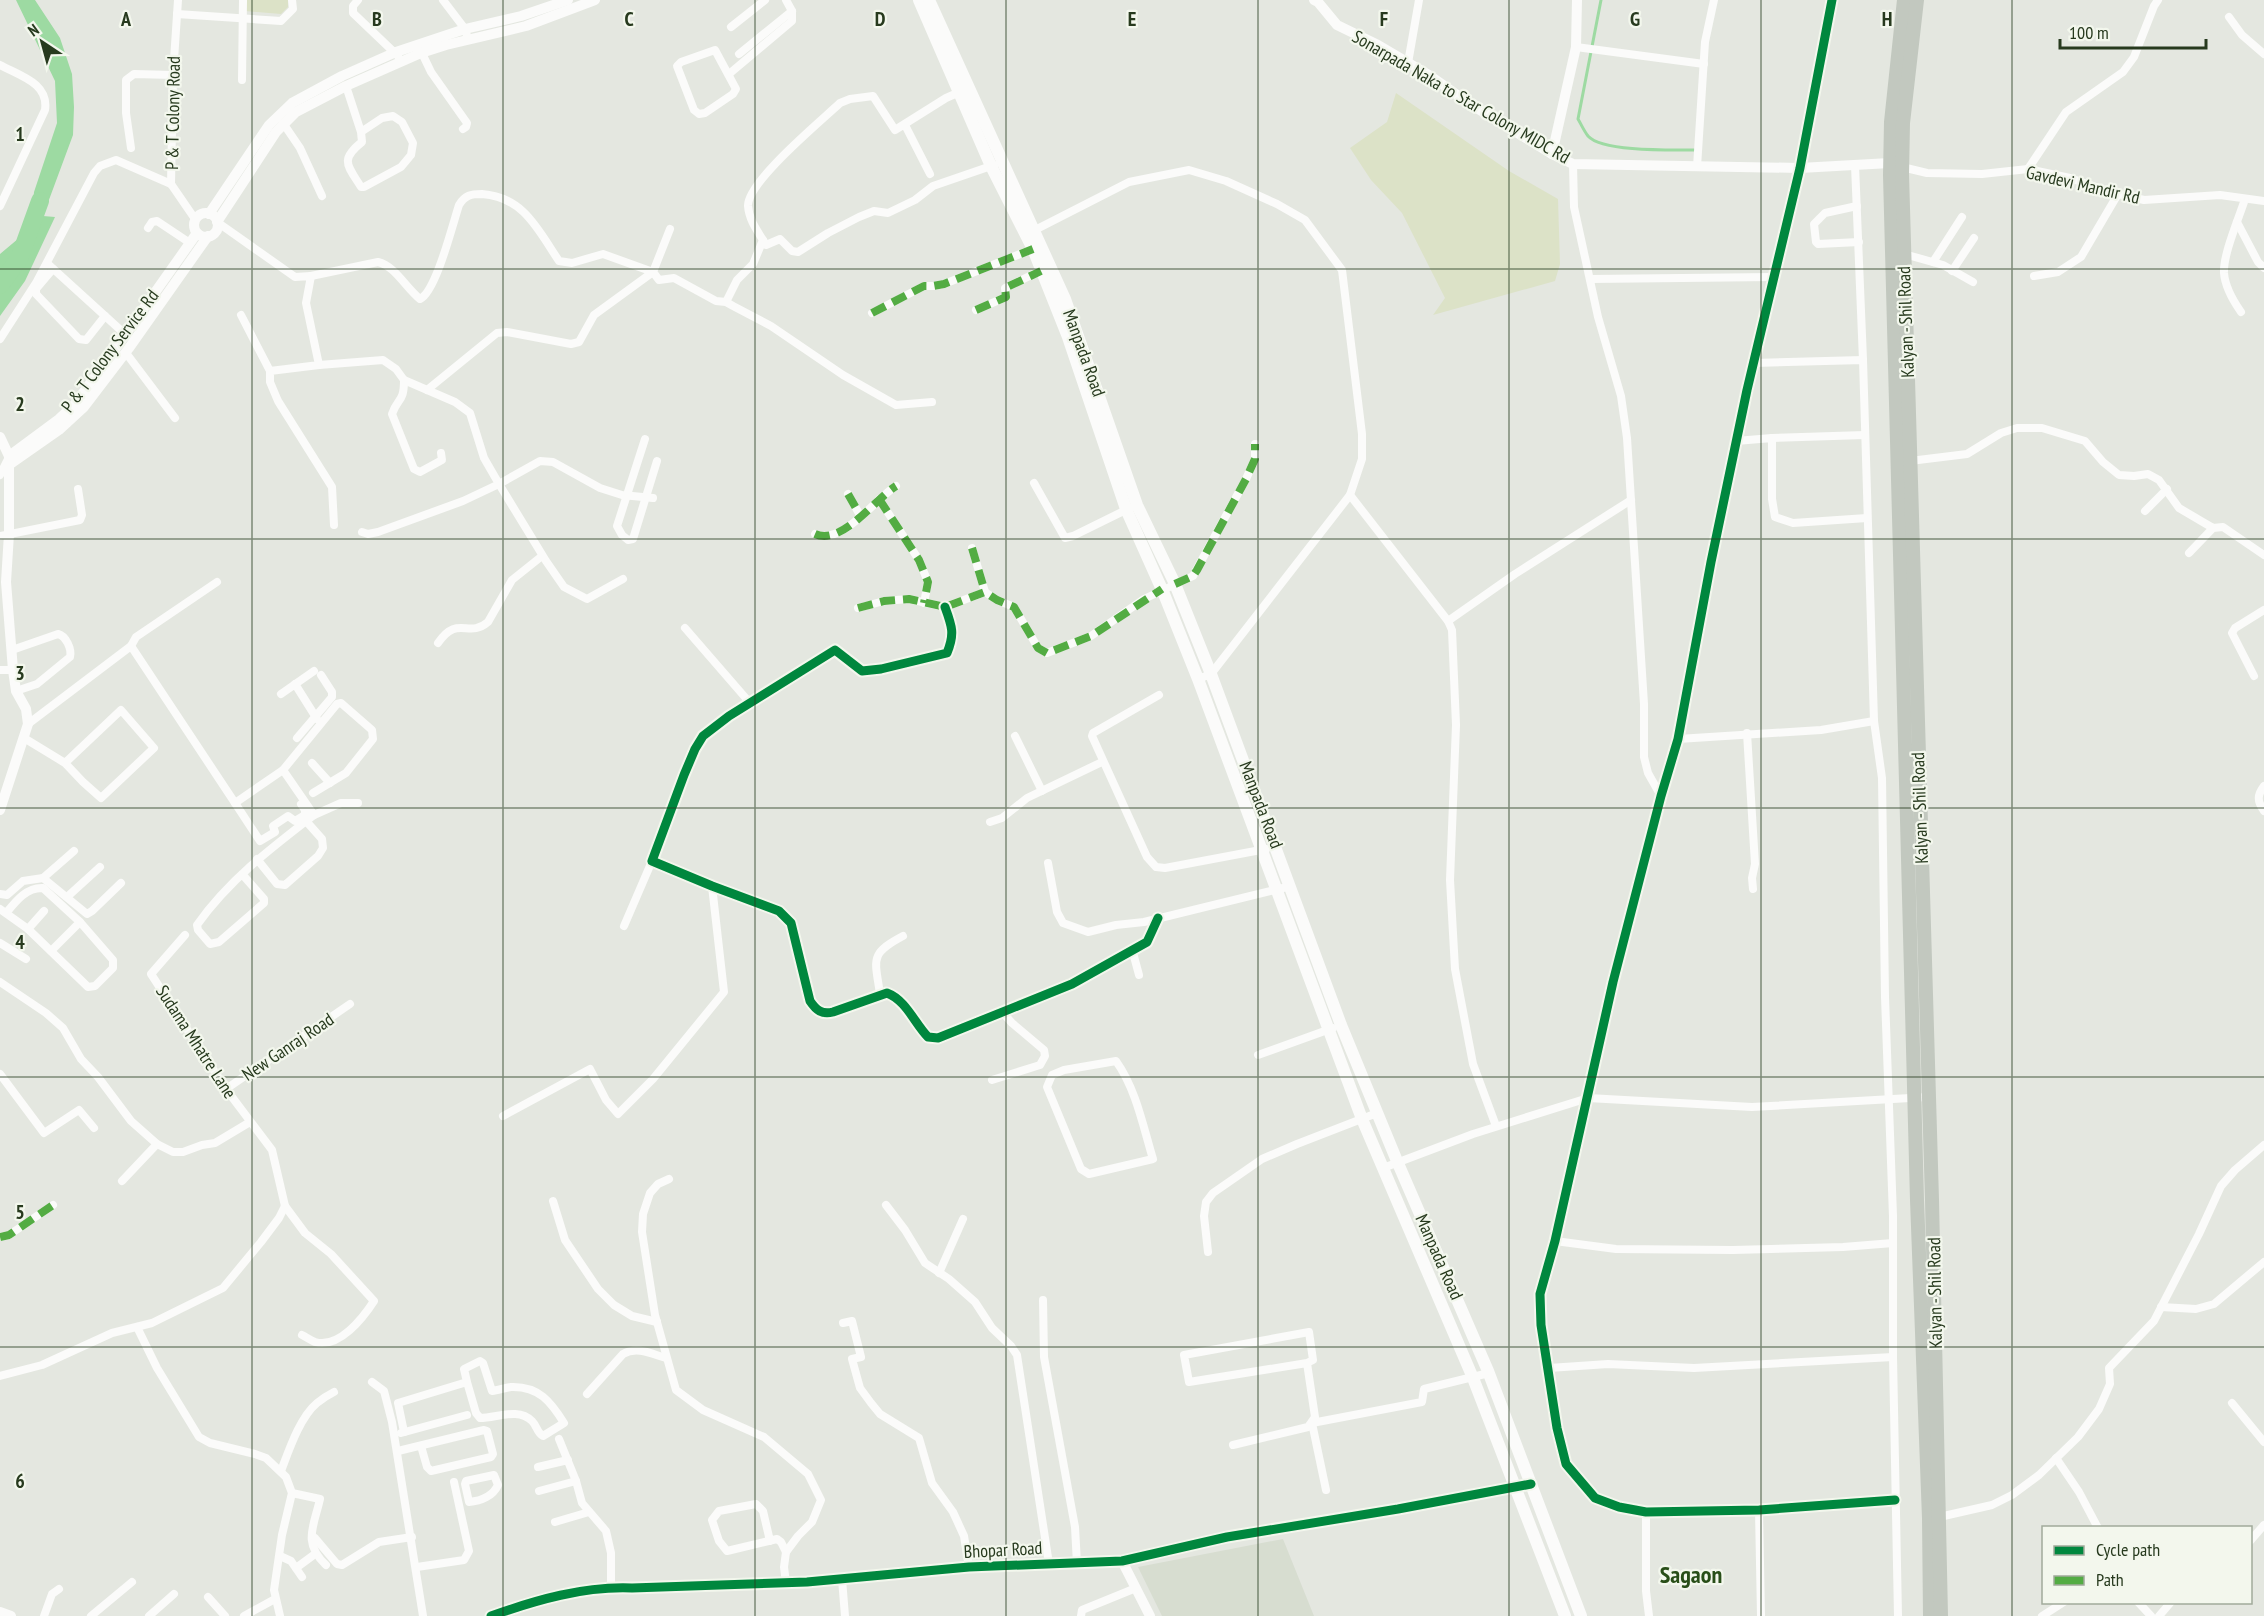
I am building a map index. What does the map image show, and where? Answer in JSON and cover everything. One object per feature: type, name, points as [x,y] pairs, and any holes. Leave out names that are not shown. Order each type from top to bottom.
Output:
[{"type":"main road","name":"Manpada Road","points":[[920,0],[936,28],[1037,248],[1073,335],[1162,589],[1263,850],[1362,1119],[1473,1378],[1565,1616]]},
{"type":"main road","name":"Manpada Road","points":[[929,0],[936,28]]},
{"type":"main road","name":"Kalyan - Shil Road","points":[[1904,0],[1891,122],[1904,254],[1910,461],[1921,1097]]},
{"type":"main road","name":"Kalyan - Shil Road","points":[[1917,0],[1896,165],[1934,1518],[1941,1616]]},
{"type":"main road","name":"Manpada Road","points":[[1132,507],[1175,584],[1276,846],[1341,1024],[1397,1161],[1489,1373],[1581,1616]]},
{"type":"main road","name":"Kalyan - Shil Road","points":[[1930,1616],[1934,1518]]},
{"type":"street","name":"P & T Colony Road","points":[[178,0],[173,75],[171,184],[195,219]]},
{"type":"street","points":[[242,80],[243,0]]},
{"type":"street","points":[[177,14],[281,21],[293,9],[292,0]]},
{"type":"street","points":[[358,0],[353,6],[353,13],[398,57]]},
{"type":"street","points":[[443,0],[467,34]]},
{"type":"street","points":[[126,344],[208,237],[215,233],[213,218],[277,116],[292,103],[310,93],[398,57],[568,0]]},
{"type":"street","points":[[467,34],[526,26],[595,0]]},
{"type":"street","points":[[731,27],[765,0]]},
{"type":"street","points":[[729,74],[789,24],[793,18],[786,0]]},
{"type":"street","points":[[1408,63],[1419,0]]},
{"type":"street","points":[[1552,154],[1576,47],[1577,0]]},
{"type":"street","points":[[1698,167],[1705,42],[1714,0]]},
{"type":"street","points":[[1832,0],[1800,168],[1736,441],[1678,739],[1613,982],[1555,1241],[1540,1294],[1541,1325],[1557,1428],[1566,1464],[1595,1498],[1619,1507],[1646,1512],[1758,1510],[1895,1500]]},
{"type":"street","points":[[2028,169],[2066,112],[2123,72],[2134,57],[2158,0]]},
{"type":"street","name":"Sonarpada Naka to Star Colony MIDC Rd","points":[[1317,1],[1337,25],[1378,45],[1552,154],[1573,164],[1800,168],[1896,165]]},
{"type":"street","points":[[739,54],[792,11]]},
{"type":"street","points":[[2229,16],[2242,34],[2264,54]]},
{"type":"street","points":[[1576,47],[1704,64]]},
{"type":"street","points":[[420,49],[431,72],[467,123],[463,129]]},
{"type":"street","points":[[715,50],[729,74],[735,88],[734,92],[705,113],[699,114],[694,110],[677,66],[681,62],[715,50]]},
{"type":"street","points":[[213,218],[283,123],[296,112],[398,57]]},
{"type":"street","points":[[0,65],[37,85],[43,90],[46,99],[45,110],[0,206]]},
{"type":"street","points":[[131,148],[126,113],[126,80],[134,74],[173,75]]},
{"type":"street","points":[[346,86],[362,142],[351,150],[346,159],[347,165],[361,187],[364,188],[401,167],[411,155],[412,143],[402,122],[393,116],[382,118],[361,132]]},
{"type":"street","points":[[964,90],[946,98],[898,130],[892,129],[873,96],[850,99],[840,103],[772,166],[752,192],[748,204],[750,219],[766,245],[780,239],[792,251],[798,252],[859,217],[874,211],[888,213],[915,200],[933,186],[997,164]]},
{"type":"street","points":[[283,123],[300,148],[322,196]]},
{"type":"street","points":[[905,125],[930,174]]},
{"type":"street","points":[[105,316],[86,340],[79,339],[36,294],[36,289],[99,166],[116,160],[171,184]]},
{"type":"street","points":[[1573,164],[1574,207],[1598,317],[1621,396],[1627,438],[1644,704],[1644,757],[1647,773],[1661,796]]},
{"type":"street","points":[[1856,165],[1874,721],[1882,778],[1893,1243],[1898,1616]]},
{"type":"street","name":"Gavdevi Mandir Rd","points":[[1896,165],[1927,173],[1982,174],[2028,169],[2070,178],[2144,200],[2220,195],[2264,201]]},
{"type":"street","points":[[1030,233],[1129,182],[1189,170],[1226,181],[1277,204],[1305,220],[1342,270],[1362,434],[1362,459],[1350,495],[1211,674],[1198,680]]},
{"type":"street","points":[[208,237],[197,233],[194,227],[195,219],[201,214],[213,218],[295,277],[311,276],[378,262],[387,265],[414,294],[424,298],[430,290],[443,257],[462,200],[472,194],[492,195],[523,209],[559,261],[572,263],[603,254],[653,272],[659,280],[674,278],[716,301],[726,302],[771,326],[843,375],[896,405],[932,402]]},
{"type":"street","points":[[2034,276],[2058,272],[2081,257],[2118,194]]},
{"type":"street","points":[[2241,312],[2230,293],[2224,273],[2229,244],[2245,199]]},
{"type":"street","points":[[1857,206],[1825,213],[1814,224],[1818,244],[1858,242]]},
{"type":"street","points":[[1933,262],[1962,217]]},
{"type":"street","points":[[148,228],[152,222],[157,220],[190,243]]},
{"type":"street","points":[[2237,222],[2258,262],[2264,268]]},
{"type":"street","points":[[427,390],[497,333],[507,332],[571,344],[579,342],[594,315],[653,272],[670,229]]},
{"type":"street","name":"P & T Colony Service Rd","points":[[9,460],[74,405],[126,344],[197,233]]},
{"type":"street","points":[[1952,270],[1974,238]]},
{"type":"street","points":[[726,302],[737,280],[753,264],[763,240]]},
{"type":"street","points":[[873,312],[924,286],[944,284],[1037,248]]},
{"type":"street","points":[[1904,254],[1933,262],[1972,282]]},
{"type":"street","points":[[49,266],[105,316],[175,418]]},
{"type":"street","points":[[0,339],[49,266]]},
{"type":"street","points":[[976,310],[1005,297],[1005,288],[1046,269]]},
{"type":"street","points":[[311,276],[306,303],[319,364]]},
{"type":"street","points":[[1590,279],[1773,277]]},
{"type":"street","points":[[242,315],[270,371],[270,382],[278,401],[332,487],[334,525]]},
{"type":"street","points":[[270,371],[319,364],[383,360],[396,369],[404,380],[455,402],[470,413],[484,458],[542,556],[564,586],[587,599],[623,579]]},
{"type":"street","points":[[1754,363],[1863,360]]},
{"type":"street","points":[[404,380],[402,400],[394,408],[392,414],[414,469],[420,472],[442,460],[441,453]]},
{"type":"street","points":[[1910,461],[1966,454],[2001,433],[2017,428],[2042,428],[2085,441],[2103,462],[2119,475],[2148,474],[2167,489],[2179,508],[2213,528],[2223,527],[2264,555]]},
{"type":"street","points":[[1736,441],[1865,435]]},
{"type":"street","points":[[0,437],[9,460],[5,535],[13,670],[16,691],[26,709],[28,724],[0,810]]},
{"type":"street","points":[[1772,438],[1772,499],[1775,517],[1793,523],[1867,518]]},
{"type":"street","points":[[645,439],[617,526],[622,536],[630,541],[633,539],[649,498],[657,461]]},
{"type":"street","points":[[972,548],[985,592],[1014,607],[1038,648],[1047,653],[1091,636],[1162,589],[1193,576],[1246,479],[1255,459],[1255,444]]},
{"type":"street","points":[[0,475],[9,460]]},
{"type":"street","points":[[362,532],[368,534],[378,532],[463,501],[540,461],[553,462],[600,488],[627,496],[649,498]]},
{"type":"street","points":[[1034,483],[1065,538],[1132,507]]},
{"type":"street","points":[[815,534],[827,537],[835,534],[861,518],[879,498],[896,486]]},
{"type":"street","points":[[5,535],[80,520],[82,515],[78,489]]},
{"type":"street","points":[[2145,511],[2167,489]]},
{"type":"street","points":[[848,494],[861,518]]},
{"type":"street","points":[[1350,495],[1448,621],[1452,630],[1456,725],[1450,880],[1455,969],[1473,1064],[1496,1126]]},
{"type":"street","points":[[879,498],[919,560],[928,582],[924,603]]},
{"type":"street","points":[[1448,621],[1515,574],[1631,500]]},
{"type":"street","points":[[2189,553],[2213,528]]},
{"type":"street","points":[[438,643],[444,634],[459,626],[477,630],[488,622],[512,580],[542,556]]},
{"type":"street","points":[[28,724],[131,646],[136,637],[217,582]]},
{"type":"street","points":[[858,608],[909,599],[945,607],[985,592]]},
{"type":"street","points":[[624,926],[652,861],[694,749],[703,736],[750,703],[835,650],[862,671],[881,669],[947,653],[953,639],[945,607]]},
{"type":"street","points":[[2254,676],[2232,633],[2235,628],[2264,610]]},
{"type":"street","points":[[686,628],[750,703]]},
{"type":"street","points":[[12,650],[58,634],[64,637],[71,650],[70,657],[37,684],[16,691]]},
{"type":"street","points":[[131,646],[260,841],[275,832],[273,826],[289,816],[295,821],[305,815],[305,810],[281,771]]},
{"type":"street","points":[[0,670],[13,670]]},
{"type":"street","points":[[235,802],[281,771],[318,721],[332,695],[317,673],[280,694]]},
{"type":"street","points":[[295,684],[318,721]]},
{"type":"street","points":[[1159,694],[1093,733],[1102,762],[1147,857],[1156,867],[1164,868],[1276,846]]},
{"type":"street","points":[[297,738],[340,703],[372,730],[374,736],[345,773],[314,793]]},
{"type":"street","points":[[24,738],[65,763],[101,798],[154,748],[121,710],[65,763]]},
{"type":"street","points":[[1678,739],[1821,730],[1874,721]]},
{"type":"street","points":[[1747,734],[1755,864],[1752,878],[1753,889]]},
{"type":"street","points":[[1015,736],[1042,791]]},
{"type":"street","points":[[990,822],[1002,818],[1027,798],[1102,762]]},
{"type":"street","points":[[312,763],[330,783]]},
{"type":"street","points":[[281,771],[314,815]]},
{"type":"street","points":[[2264,786],[2259,793],[2259,804],[2264,811]]},
{"type":"street","points":[[242,874],[264,899],[264,903],[219,942],[210,944],[198,930],[197,925],[214,900],[257,859],[314,815],[341,803],[358,803]]},
{"type":"street","points":[[257,859],[277,884],[285,885],[318,856],[323,848],[322,839],[306,821]]},
{"type":"street","points":[[0,894],[7,895],[23,880],[43,878],[74,851]]},
{"type":"street","points":[[652,861],[779,911],[786,916],[791,923],[810,1001],[817,1010],[826,1014],[887,993],[901,1002],[928,1037],[938,1038],[1072,984],[1147,942],[1158,918]]},
{"type":"street","points":[[1048,863],[1057,912],[1063,923],[1089,932],[1291,886]]},
{"type":"street","points":[[67,897],[100,867]]},
{"type":"street","points":[[43,878],[85,913],[90,913],[121,883]]},
{"type":"street","points":[[502,1116],[590,1069],[606,1100],[618,1114],[653,1079],[724,992],[711,886]]},
{"type":"street","points":[[16,888],[23,895]]},
{"type":"street","points":[[37,888],[43,888],[80,922],[113,960],[113,968],[95,986],[88,987],[28,929],[3,910],[23,895],[37,888]]},
{"type":"street","points":[[28,929],[44,911]]},
{"type":"street","points":[[51,951],[80,922]]},
{"type":"street","name":"Sudama Mhatre Lane","points":[[185,935],[151,974],[226,1089],[273,1150],[285,1206]]},
{"type":"street","points":[[880,994],[876,956],[886,945],[903,936]]},
{"type":"street","points":[[0,943],[26,959]]},
{"type":"street","points":[[1132,950],[1139,975]]},
{"type":"street","points":[[0,982],[46,1013],[63,1028],[81,1059],[98,1077],[131,1121],[157,1144],[173,1152],[183,1152],[215,1143],[250,1122]]},
{"type":"street","name":"New Ganraj Road","points":[[226,1089],[350,1004]]},
{"type":"street","points":[[992,1080],[1040,1065],[1046,1056],[1044,1050],[1003,1013]]},
{"type":"street","points":[[1258,1055],[1341,1024]]},
{"type":"street","points":[[1116,1061],[1138,1107],[1153,1159],[1089,1174],[1081,1169],[1047,1088],[1052,1075],[1064,1070],[1116,1061]]},
{"type":"street","points":[[0,1074],[44,1133],[79,1110],[94,1128]]},
{"type":"street","points":[[1383,1168],[1496,1126],[1588,1098],[1752,1107],[1921,1097]]},
{"type":"street","points":[[1208,1252],[1204,1216],[1206,1202],[1213,1193],[1262,1159],[1297,1143],[1377,1113]]},
{"type":"street","points":[[122,1181],[157,1144]]},
{"type":"street","points":[[1934,1518],[1992,1505],[2012,1495],[2039,1475],[2078,1437],[2099,1408],[2110,1384],[2109,1368],[2154,1321],[2221,1186],[2235,1170],[2264,1145]]},
{"type":"street","points":[[669,1179],[658,1184],[650,1193],[642,1214],[642,1232],[657,1322],[676,1390],[703,1410],[765,1437],[808,1474],[821,1500],[812,1522],[786,1552],[784,1566],[786,1583]]},
{"type":"street","points":[[553,1201],[565,1240],[598,1289],[614,1305],[632,1316],[657,1322]]},
{"type":"street","points":[[0,1237],[9,1235],[53,1205]]},
{"type":"street","points":[[886,1205],[905,1230],[925,1263],[975,1302],[992,1328],[1017,1355],[1049,1564]]},
{"type":"street","points":[[0,1376],[42,1365],[112,1333],[152,1323],[223,1288],[261,1242],[285,1206],[305,1233],[332,1254],[374,1301],[353,1329],[334,1340],[316,1342],[302,1335]]},
{"type":"street","points":[[939,1273],[963,1219]]},
{"type":"street","points":[[1555,1241],[1616,1249],[1733,1250],[1843,1247],[1893,1243]]},
{"type":"street","points":[[2161,1307],[2196,1309],[2214,1304],[2264,1262]]},
{"type":"street","points":[[1043,1300],[1044,1357],[1075,1527],[1077,1564]]},
{"type":"street","points":[[843,1323],[852,1321],[861,1357],[852,1359],[860,1388],[880,1414],[919,1438],[932,1483],[953,1512],[964,1536],[969,1567]]},
{"type":"street","points":[[137,1327],[157,1368],[199,1437],[210,1443],[266,1458],[286,1477],[292,1493],[282,1535],[274,1590],[280,1616]]},
{"type":"street","points":[[1309,1332],[1312,1360],[1307,1363],[1189,1382],[1185,1355],[1309,1332]]},
{"type":"street","points":[[586,1394],[629,1350],[634,1349],[666,1358]]},
{"type":"street","points":[[1549,1368],[1608,1364],[1694,1368],[1893,1358]]},
{"type":"street","points":[[482,1362],[492,1391],[513,1387],[537,1391],[546,1398],[564,1424],[548,1436],[543,1436],[534,1422],[518,1414],[480,1418],[476,1413],[467,1382],[464,1369],[482,1362]]},
{"type":"street","points":[[1233,1445],[1308,1427],[1312,1423],[1315,1417],[1307,1363]]},
{"type":"street","points":[[1312,1423],[1422,1402],[1424,1389],[1489,1373]]},
{"type":"street","points":[[372,1382],[384,1391],[395,1435],[423,1616]]},
{"type":"street","points":[[404,1432],[398,1403],[467,1382]]},
{"type":"street","points":[[281,1471],[291,1443],[316,1404],[334,1392]]},
{"type":"street","points":[[2232,1403],[2264,1442]]},
{"type":"street","points":[[395,1435],[467,1415]]},
{"type":"street","points":[[1312,1423],[1326,1491]]},
{"type":"street","points":[[398,1451],[486,1430],[493,1454],[491,1457],[431,1471],[427,1467],[421,1446]]},
{"type":"street","points":[[559,1439],[582,1503],[606,1531],[609,1541],[611,1587]]},
{"type":"street","points":[[2056,1458],[2079,1492],[2097,1526]]},
{"type":"street","points":[[538,1467],[567,1460]]},
{"type":"street","points":[[539,1491],[576,1481]]},
{"type":"street","points":[[417,1567],[464,1560],[467,1557],[469,1551],[454,1482]]},
{"type":"street","name":"Bhopar Road","points":[[491,1616],[569,1593],[611,1587],[786,1583],[969,1567],[1122,1561],[1227,1537],[1531,1484]]},
{"type":"street","points":[[292,1493],[320,1499],[310,1543],[315,1554],[326,1564]]},
{"type":"street","points":[[457,1495],[466,1493]]},
{"type":"street","points":[[770,1541],[763,1511],[756,1504],[719,1511],[712,1520],[719,1542],[727,1551],[770,1541],[777,1539],[786,1552]]},
{"type":"street","points":[[1758,1510],[1761,1616]]},
{"type":"street","points":[[555,1522],[589,1512]]},
{"type":"street","points":[[1646,1512],[1646,1591],[1649,1616]]},
{"type":"street","points":[[2252,1539],[2264,1524]]},
{"type":"street","points":[[315,1538],[337,1564],[342,1565],[379,1542],[412,1537]]},
{"type":"street","points":[[296,1568],[315,1554]]},
{"type":"street","points":[[280,1556],[291,1561],[302,1577]]},
{"type":"street","points":[[1122,1561],[1150,1616]]},
{"type":"street","points":[[842,1579],[845,1616]]},
{"type":"street","points":[[91,1616],[132,1582]]},
{"type":"street","points":[[1081,1616],[1082,1610],[1089,1606],[1136,1588]]},
{"type":"street","points":[[44,1616],[52,1594],[60,1589]]},
{"type":"street","points":[[149,1616],[174,1594]]},
{"type":"street","points":[[208,1597],[225,1616]]},
{"type":"street","points":[[244,1616],[275,1599]]},
{"type":"street","points":[[2042,1616],[2061,1604]]},
{"type":"street","points":[[2140,1604],[2151,1616]]},
{"type":"street","points":[[2159,1616],[2169,1604]]},
{"type":"street","points":[[0,1612],[11,1616]]},
{"type":"shaded area","points":[[16,0],[35,0],[60,38],[72,74],[73,135],[43,216],[55,217],[25,281],[0,316],[0,254],[31,228],[34,192],[57,123],[55,81]]},
{"type":"shaded area","points":[[247,0],[288,0],[288,7],[281,14],[245,11]]},
{"type":"shaded area","points":[[1396,93],[1509,171],[1558,199],[1560,264],[1555,281],[1433,315],[1445,298],[1402,213],[1371,180],[1350,148],[1387,122]]},
{"type":"shaded area","points":[[1283,1539],[1314,1616],[1162,1616],[1138,1567]]},
{"type":"waterway","points":[[1601,0],[1578,119],[1585,132],[1596,141],[1607,145],[1654,150],[1694,150]]},
{"type":"waterway","points":[[0,285],[19,259],[40,201]]},
{"type":"marked path","points":[[872,313],[924,286],[944,284],[1033,249]]},
{"type":"marked path","points":[[976,310],[1006,297],[1005,288],[1041,271]]},
{"type":"marked path","points":[[1175,584],[1193,576],[1197,570],[1246,479],[1255,459],[1255,444]]},
{"type":"marked path","points":[[815,534],[825,536],[847,528],[896,486]]},
{"type":"marked path","points":[[848,494],[861,517]]},
{"type":"marked path","points":[[879,499],[919,560],[928,582],[924,603]]},
{"type":"marked path","points":[[972,548],[985,592]]},
{"type":"marked path","points":[[858,608],[884,601],[909,599],[945,607],[985,592],[1014,607],[1038,648],[1047,653],[1091,636],[1162,589]]},
{"type":"marked path","points":[[0,1237],[9,1235],[53,1205]]},
{"type":"cycle path","points":[[1832,0],[1800,168],[1747,390],[1711,562],[1678,739],[1613,982],[1555,1241],[1540,1294],[1541,1325],[1557,1428],[1566,1464],[1595,1498],[1619,1507],[1646,1512],[1759,1510],[1895,1500]]},
{"type":"cycle path","points":[[945,607],[952,630],[947,653],[881,669],[862,671],[835,650],[729,716],[703,736],[684,775],[652,861],[779,911],[791,923],[810,1001],[820,1011],[833,1012],[887,993],[900,1001],[928,1037],[938,1038],[1072,984],[1147,942],[1158,918]]},
{"type":"cycle path","points":[[491,1616],[543,1600],[596,1589],[807,1582],[969,1567],[1122,1561],[1227,1537],[1531,1484]]},
{"type":"district","name":"Sagaon","points":[[1691,1575]]}]
